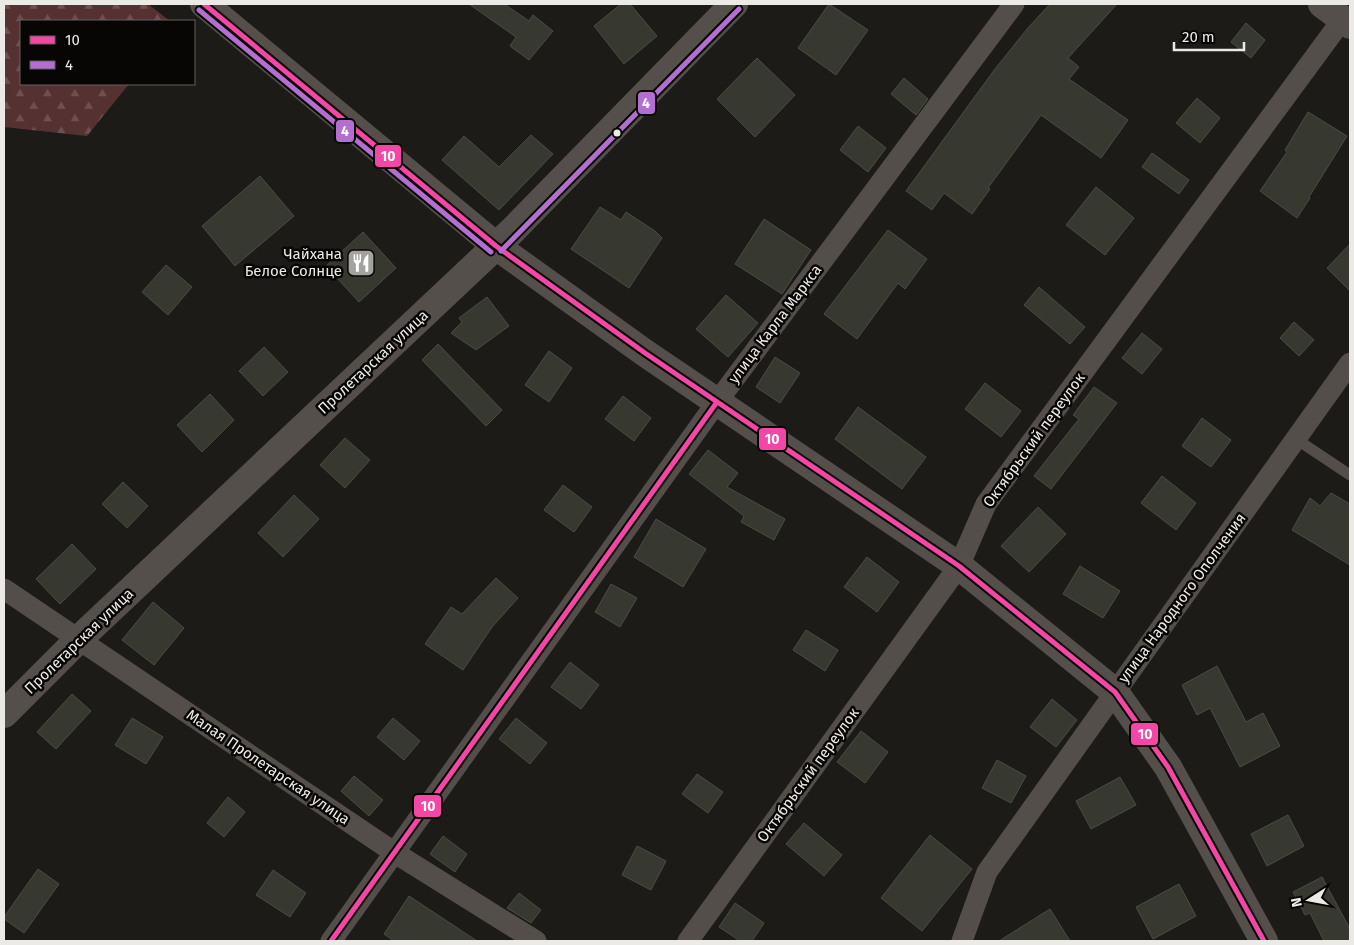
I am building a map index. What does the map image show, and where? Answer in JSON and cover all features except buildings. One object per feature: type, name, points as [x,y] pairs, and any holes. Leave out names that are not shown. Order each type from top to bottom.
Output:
[{"type":"main road","points":[[204,4],[496,246],[645,353],[959,566],[1115,692],[1168,767],[1264,941]]},
{"type":"main road","name":"Пролетарская улица","points":[[4,714],[79,639],[496,246],[734,4]]},
{"type":"street","name":"улица Карла Маркса","points":[[331,941],[717,402],[1014,4]]},
{"type":"street","name":"Октябрьский переулок","points":[[688,941],[959,566],[986,504],[1338,16]]},
{"type":"street","name":"улица Народного Ополчения","points":[[962,941],[987,872],[1350,363]]},
{"type":"street","name":"Малая Пролетарская улица","points":[[4,589],[395,852],[536,941]]},
{"type":"lane","points":[[1296,439],[1350,475]]},
{"type":"green space","points":[[4,4],[148,4],[169,20],[20,20],[20,85],[128,85],[87,136],[4,127]]},
{"type":"transit line","name":"10","points":[[204,4],[496,246],[645,353],[959,566],[1115,692],[1168,767],[1264,941]]},
{"type":"transit line","name":"4","points":[[501,251],[739,9]]},
{"type":"transit line","name":"4","points":[[199,10],[491,252]]},
{"type":"transit line","name":"10","points":[[331,941],[717,402]]},
{"type":"place","name":"Чайхана Белое Солнце","points":[[361,263]]}]
